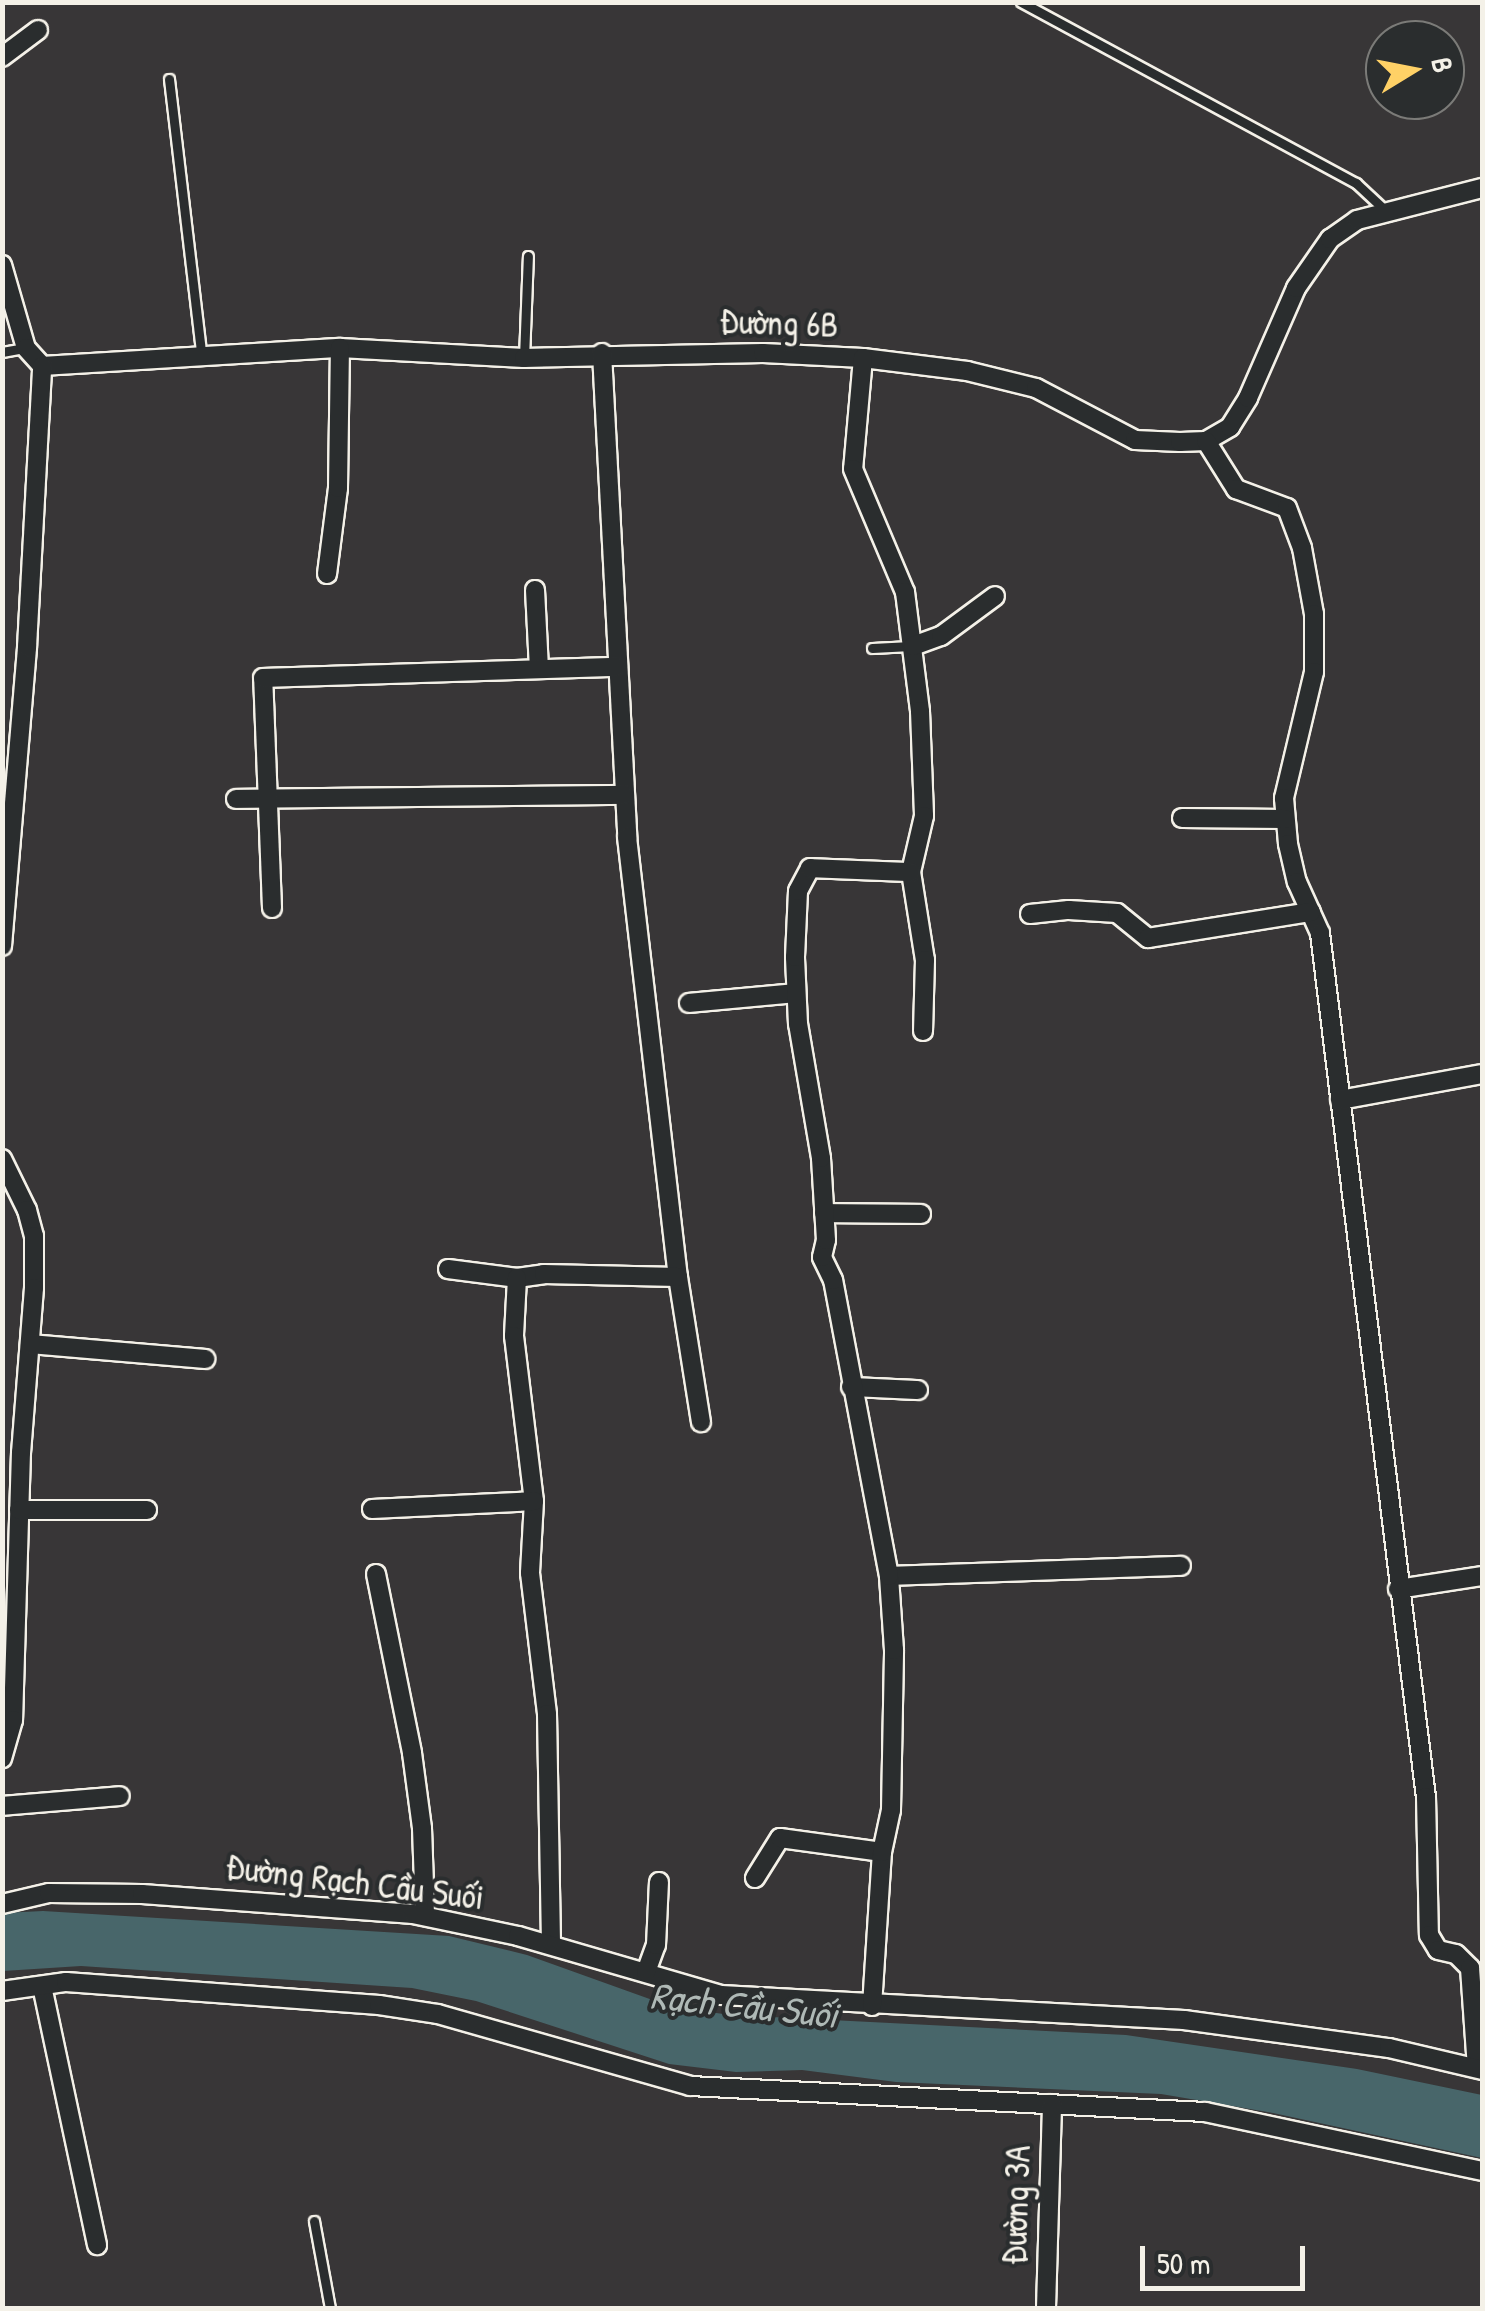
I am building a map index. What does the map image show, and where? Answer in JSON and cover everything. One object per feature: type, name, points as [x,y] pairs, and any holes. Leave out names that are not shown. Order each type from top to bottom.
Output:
[{"type":"street","points":[[2,57],[38,30]]},
{"type":"street","points":[[911,872],[810,868],[798,891],[796,993],[824,1213],[826,1240],[822,1257],[833,1280],[888,1576],[894,1650],[891,1810],[882,1852],[872,2006],[1184,2020],[1389,2048],[1480,2069],[1470,1968],[1456,1954],[1438,1950],[1429,1936],[1426,1797],[1320,933],[1298,882],[1286,819],[1284,798],[1291,754],[1314,672],[1314,614],[1302,548],[1287,508],[1236,488],[1206,440],[1230,427],[1239,413],[1296,288],[1330,239],[1356,220],[1482,188]]},
{"type":"street","points":[[2,265],[26,348],[42,366],[11,750],[2,946]]},
{"type":"street","points":[[327,574],[338,488],[340,348]]},
{"type":"street","name":"Đường 6B","points":[[42,366],[201,353],[340,348],[524,358],[763,353],[862,358],[968,371],[1036,388],[1135,440],[1206,440]]},
{"type":"street","points":[[602,354],[624,795],[678,1277],[700,1422]]},
{"type":"street","points":[[862,358],[853,469],[905,592],[913,646],[924,816],[911,872],[925,960],[924,1030]]},
{"type":"street","points":[[534,590],[540,669]]},
{"type":"street","points":[[913,646],[941,636],[995,596]]},
{"type":"street","points":[[272,908],[264,678],[617,667]]},
{"type":"street","points":[[236,799],[624,795]]},
{"type":"street","points":[[1182,818],[1286,819]]},
{"type":"street","points":[[1030,914],[1069,910],[1117,913],[1148,938],[1311,912]]},
{"type":"street","points":[[689,1003],[796,993]]},
{"type":"street","points":[[1340,1100],[1480,1074]]},
{"type":"street","points":[[2,1159],[27,1210],[34,1236],[22,1436],[13,1720],[2,1758]]},
{"type":"street","points":[[824,1213],[921,1214]]},
{"type":"street","points":[[448,1269],[517,1278],[678,1277]]},
{"type":"street","points":[[517,1278],[514,1336],[534,1501],[530,1573],[547,1714],[551,1944]]},
{"type":"street","points":[[30,1344],[205,1358]]},
{"type":"street","points":[[851,1387],[918,1390]]},
{"type":"street","points":[[2,1436],[22,1436]]},
{"type":"street","points":[[372,1509],[534,1501]]},
{"type":"street","points":[[19,1510],[147,1510]]},
{"type":"street","points":[[888,1576],[1181,1566]]},
{"type":"street","points":[[376,1574],[412,1753],[422,1828],[424,1916]]},
{"type":"street","points":[[1398,1589],[1482,1576]]},
{"type":"street","points":[[2,1806],[120,1796]]},
{"type":"street","points":[[755,1878],[780,1838],[882,1852]]},
{"type":"street","points":[[646,1972],[656,1944],[659,1882]]},
{"type":"street","name":"Đường Rạch Cầu Suối","points":[[2,1904],[49,1893],[142,1894],[424,1916],[551,1944],[721,1995],[786,1996],[872,2006]]},
{"type":"street","points":[[2,1991],[79,1983],[379,2005],[457,2020],[690,2086],[1205,2112],[1293,2127],[1366,2149],[1482,2171]]},
{"type":"street","points":[[42,1986],[97,2245]]},
{"type":"street","name":"Đường 3A","points":[[1046,2308],[1052,2104]]},
{"type":"lane","points":[[1021,2],[1356,183],[1389,214]]},
{"type":"lane","points":[[169,79],[201,353]]},
{"type":"lane","points":[[524,358],[528,256]]},
{"type":"lane","points":[[2,352],[26,348]]},
{"type":"lane","points":[[872,648],[913,646]]},
{"type":"lane","points":[[314,2221],[330,2308]]},
{"type":"water","points":[[43,1911],[449,1936],[527,1955],[672,2007],[731,2015],[1126,2035],[1357,2069],[1482,2095],[1482,2158],[1273,2113],[1161,2094],[896,2082],[802,2070],[736,2072],[669,2064],[476,2001],[412,1988],[81,1966],[3,1971],[3,1913]]},
{"type":"water label","name":"Rạch Cầu Suối","points":[[744,2005]]}]
